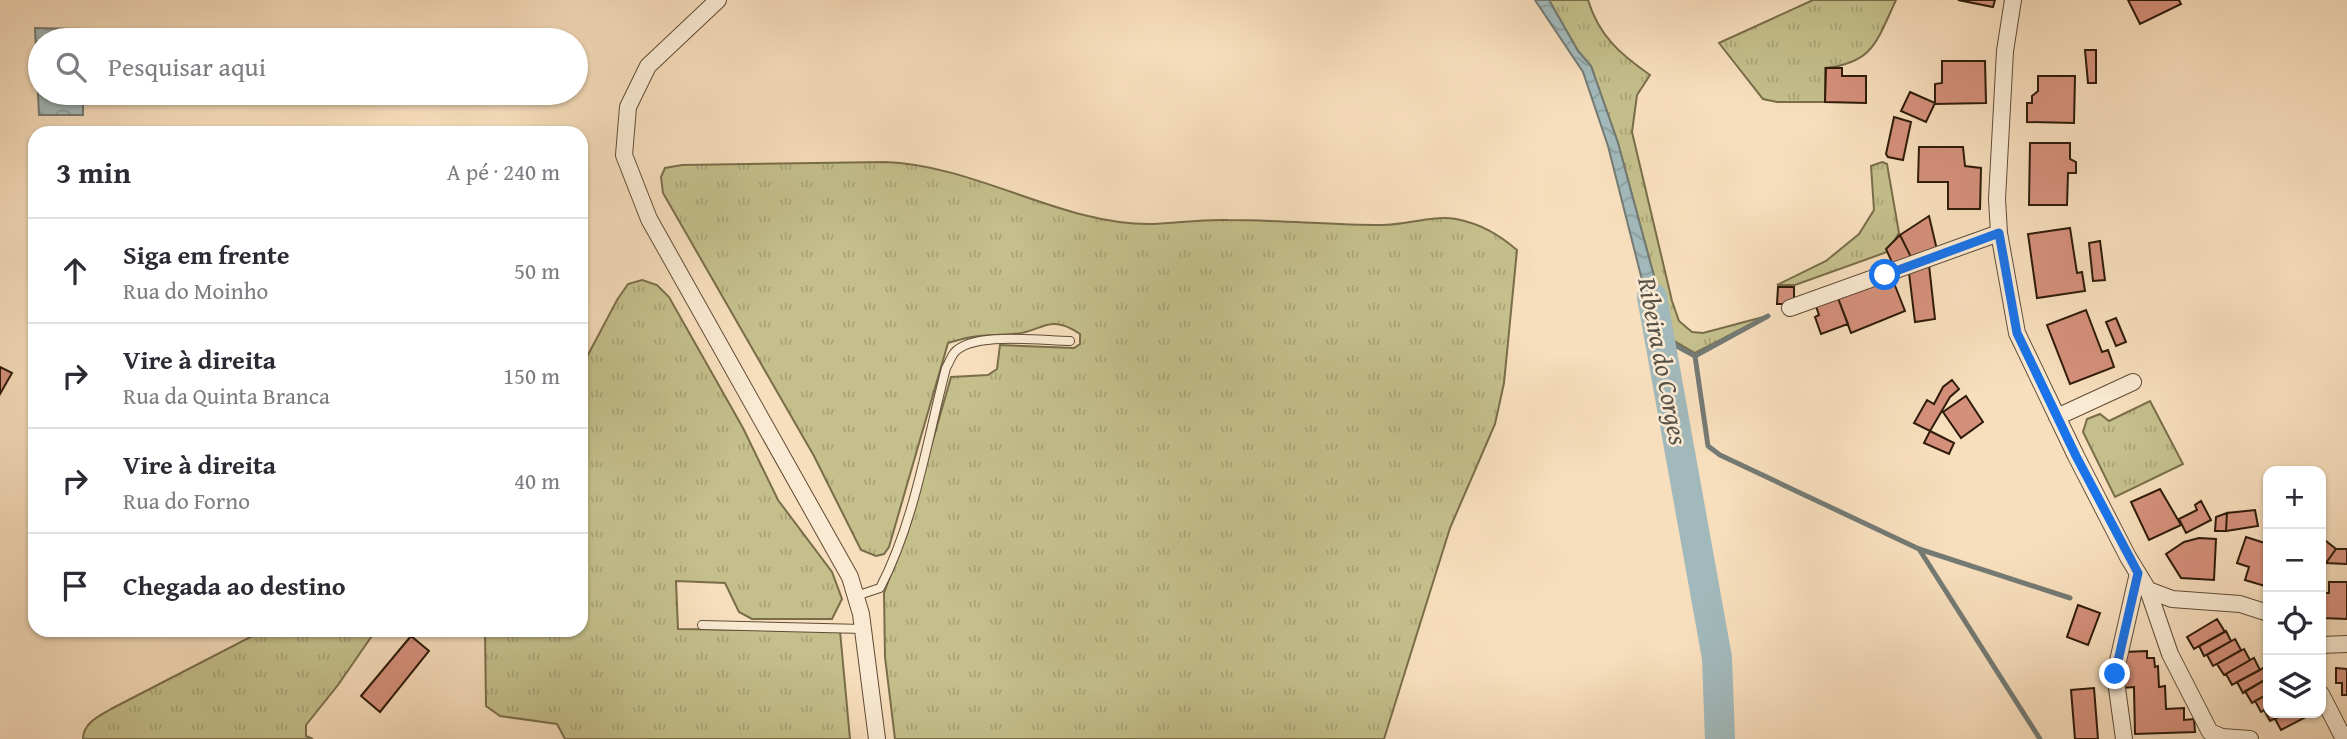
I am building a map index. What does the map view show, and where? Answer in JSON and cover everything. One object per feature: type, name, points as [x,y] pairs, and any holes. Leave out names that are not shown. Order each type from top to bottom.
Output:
[{"type":"street","points":[[718,0],[648,66],[628,107],[624,155],[649,219],[850,577],[863,629],[877,739]]},
{"type":"street","points":[[2013,0],[2005,51],[1998,163],[1999,233],[2017,333],[2148,590],[2170,654],[2208,735],[2250,739]]},
{"type":"street","points":[[1790,308],[1999,233]]},
{"type":"street","points":[[2057,416],[2133,382]]},
{"type":"street","points":[[2124,739],[2115,674],[2138,573]]},
{"type":"street","points":[[2148,590],[2172,599],[2241,604],[2263,611]]},
{"type":"street","points":[[2326,645],[2347,644]]},
{"type":"street","points":[[2326,704],[2344,739]]},
{"type":"lane","points":[[856,596],[880,588],[888,573],[905,525],[946,368],[955,351],[971,342],[999,339],[1070,341]]},
{"type":"lane","points":[[702,625],[863,629]]},
{"type":"green space","points":[[1549,0],[1588,0],[1598,24],[1612,43],[1650,75],[1637,95],[1632,132],[1679,321],[1692,332],[1703,333],[1767,316],[1695,353],[1671,339],[1618,143],[1591,66],[1578,51]]},
{"type":"green space","points":[[1813,0],[1896,0],[1878,38],[1864,55],[1854,61],[1825,68],[1825,102],[1777,102],[1763,99],[1719,43]]},
{"type":"green space","points":[[885,162],[953,173],[1086,216],[1119,222],[1153,224],[1219,220],[1382,225],[1447,218],[1481,227],[1496,234],[1517,250],[1504,383],[1495,424],[1450,528],[1384,739],[895,739],[885,657],[884,593],[908,527],[951,377],[988,375],[997,369],[1000,345],[1074,348],[1080,344],[1080,334],[1052,324],[1023,333],[973,337],[948,343],[889,547],[884,554],[876,556],[861,550],[814,456],[663,193],[661,177],[665,168],[682,165]]},
{"type":"green space","points":[[1882,162],[1887,164],[1899,233],[1887,252],[1795,285],[1777,285],[1826,261],[1859,234],[1874,210],[1871,166]]},
{"type":"green space","points":[[642,280],[657,285],[669,297],[743,428],[778,500],[832,572],[842,599],[832,619],[752,619],[739,612],[725,583],[676,581],[678,629],[840,631],[850,739],[565,739],[557,724],[500,716],[486,706],[485,637],[588,637],[588,355],[628,284]]},
{"type":"green space","points":[[2150,401],[2183,464],[2115,497],[2083,432],[2087,419],[2100,414],[2109,421]]},
{"type":"green space","points":[[250,637],[371,637],[306,725],[306,736],[313,739],[83,739],[89,724],[102,714]]},
{"type":"water","points":[[1535,0],[1549,0],[1578,51],[1591,66],[1618,143],[1671,339],[1656,335],[1608,146],[1583,72]]},
{"type":"water","points":[[39,105],[83,105],[83,115],[39,115]]},
{"type":"building","points":[[1958,0],[1995,0],[1993,7]]},
{"type":"building","points":[[2128,0],[2179,0],[2181,4],[2140,24]]},
{"type":"building","points":[[2085,50],[2096,50],[2096,83],[2088,83]]},
{"type":"building","points":[[1942,61],[1985,61],[1986,103],[1935,104],[1935,84],[1942,83]]},
{"type":"building","points":[[1826,68],[1842,68],[1842,76],[1866,76],[1866,103],[1825,102]]},
{"type":"building","points":[[2038,76],[2075,76],[2074,123],[2027,122],[2027,103],[2032,103],[2032,96],[2038,91]]},
{"type":"building","points":[[1910,92],[1935,103],[1926,122],[1901,111]]},
{"type":"building","points":[[1894,117],[1911,122],[1903,160],[1888,157],[1886,154]]},
{"type":"building","points":[[2030,143],[2070,143],[2070,159],[2076,162],[2076,173],[2068,173],[2067,205],[2029,205]]},
{"type":"building","points":[[1919,147],[1963,147],[1965,166],[1981,168],[1980,209],[1948,209],[1948,182],[1918,182]]},
{"type":"building","points":[[1929,216],[1937,250],[1913,261],[1900,235]]},
{"type":"building","points":[[2070,228],[2077,273],[2082,272],[2085,291],[2037,298],[2028,234]]},
{"type":"building","points":[[1900,235],[1913,261],[1895,269],[1886,249]]},
{"type":"building","points":[[2100,241],[2105,280],[2093,281],[2089,243]]},
{"type":"building","points":[[1929,265],[1935,319],[1915,322],[1909,273]]},
{"type":"building","points":[[1892,278],[1905,311],[1851,333],[1838,298]]},
{"type":"building","points":[[1778,287],[1794,287],[1794,304],[1777,304]]},
{"type":"building","points":[[1838,298],[1848,324],[1821,334],[1815,317],[1819,315],[1816,306]]},
{"type":"building","points":[[2086,310],[2102,352],[2108,350],[2114,367],[2070,384],[2047,325]]},
{"type":"building","points":[[2116,318],[2126,342],[2116,346],[2106,322]]},
{"type":"building","points":[[0,367],[12,373],[0,394]]},
{"type":"building","points":[[1952,380],[1959,389],[1950,397],[1930,431],[1914,423],[1927,400],[1934,404],[1943,387]]},
{"type":"building","points":[[1966,396],[1983,422],[1961,438],[1943,412]]},
{"type":"building","points":[[1930,431],[1954,443],[1949,454],[1924,443]]},
{"type":"building","points":[[2160,489],[2181,525],[2149,540],[2131,502]]},
{"type":"building","points":[[2201,501],[2211,520],[2186,533],[2179,519],[2197,510],[2195,505]]},
{"type":"building","points":[[2255,510],[2258,526],[2226,531],[2227,513]]},
{"type":"building","points":[[2227,513],[2226,531],[2215,531],[2216,517]]},
{"type":"building","points":[[2246,537],[2263,542],[2263,585],[2245,580],[2249,567],[2237,563]]},
{"type":"building","points":[[2199,538],[2216,539],[2214,580],[2181,578],[2166,554],[2184,542]]},
{"type":"building","points":[[2326,541],[2336,549],[2326,563]]},
{"type":"building","points":[[2336,549],[2347,549],[2347,564],[2326,563]]},
{"type":"building","points":[[2329,582],[2347,582],[2347,619],[2326,618],[2326,593],[2329,593]]},
{"type":"building","points":[[2078,605],[2100,613],[2088,645],[2067,637]]},
{"type":"building","points":[[2217,619],[2225,632],[2194,649],[2187,637]]},
{"type":"building","points":[[2226,631],[2231,641],[2204,656],[2199,646]]},
{"type":"building","points":[[410,637],[429,651],[380,712],[361,696]]},
{"type":"building","points":[[2235,639],[2241,650],[2213,666],[2207,655]]},
{"type":"building","points":[[2244,649],[2250,660],[2224,675],[2217,664]]},
{"type":"building","points":[[2147,651],[2147,658],[2154,658],[2155,667],[2158,666],[2159,687],[2165,686],[2166,709],[2184,708],[2184,720],[2194,719],[2195,732],[2135,734],[2134,687],[2122,688],[2121,659],[2124,652]]},
{"type":"building","points":[[2254,658],[2260,670],[2232,685],[2226,674]]},
{"type":"building","points":[[2263,668],[2263,681],[2243,693],[2237,682]]},
{"type":"building","points":[[2336,668],[2347,669],[2347,695],[2342,695],[2342,683],[2336,683]]},
{"type":"building","points":[[2263,681],[2263,697],[2252,703],[2245,691]]},
{"type":"building","points":[[2094,688],[2098,739],[2075,739],[2071,690]]},
{"type":"building","points":[[2263,697],[2263,711],[2261,712],[2255,701]]},
{"type":"building","points":[[2277,718],[2304,718],[2281,730]]},
{"type":"waterway","name":"Ribeira do Corges","points":[[1652,297],[1717,658],[1720,739]]},
{"type":"waterway","points":[[1695,356],[1768,316]]},
{"type":"waterway","points":[[1662,338],[1695,356]]},
{"type":"waterway","points":[[1695,356],[1708,446],[1720,455],[1919,549],[2070,598]]},
{"type":"waterway","points":[[1919,549],[2040,739]]},
{"type":"route","points":[[1885,275],[1999,233],[2017,333],[2076,456],[2127,557],[2138,573],[2115,674]]}]
